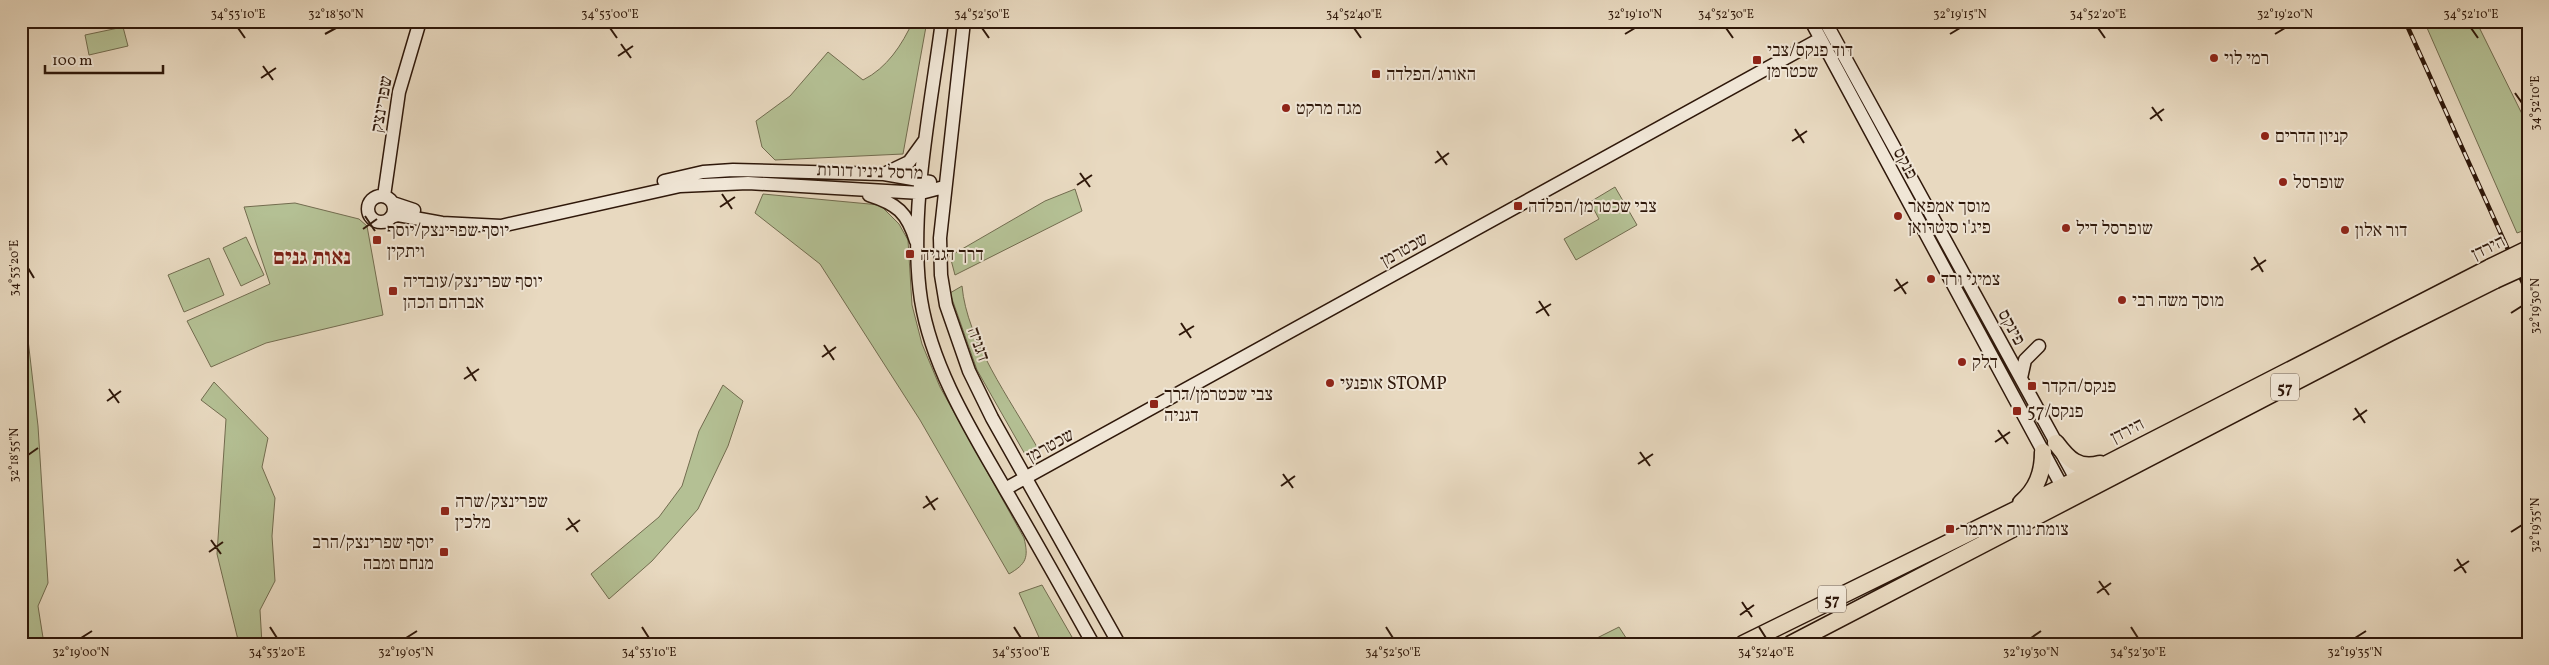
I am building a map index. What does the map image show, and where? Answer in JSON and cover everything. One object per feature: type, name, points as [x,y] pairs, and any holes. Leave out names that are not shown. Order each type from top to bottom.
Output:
[{"type":"highway","name":"הירדן","points":[[1791,644],[2072,487],[2388,333],[2527,255]]},
{"type":"highway","name":"הירדן","points":[[1743,644],[2013,510],[2072,487],[2118,457],[2493,274]]},
{"type":"highway","points":[[2013,510],[2030,496],[2040,477],[2050,448],[2078,465],[2090,466],[2118,457]]},
{"type":"street","name":"שפרינצק","points":[[388,200],[398,92],[420,21]]},
{"type":"street","points":[[942,21],[922,179],[918,245],[922,301],[931,340],[947,381],[973,432],[1093,644]]},
{"type":"street","name":"דגניה","points":[[964,21],[944,187],[940,238],[941,276],[946,305],[973,378],[992,418],[1119,644]]},
{"type":"street","name":"פנקס","points":[[1811,21],[2050,448]]},
{"type":"street","name":"פינקס","points":[[1825,21],[2021,378],[2050,448],[2072,487]]},
{"type":"street","name":"שכטרמן","points":[[1006,489],[1820,39]]},
{"type":"street","points":[[884,174],[909,162],[918,153],[928,136]]},
{"type":"street","name":"מרסל ניניו דורות","points":[[388,200],[401,208],[434,214],[499,218],[703,172],[763,170],[884,174],[922,179],[944,187]]},
{"type":"street","name":"מרסל ניניו דורות","points":[[391,218],[398,215],[442,223],[501,226],[680,186],[748,183],[921,193],[944,187]]},
{"type":"street","points":[[855,190],[888,201],[897,207],[910,225],[918,245]]},
{"type":"street","points":[[379,196],[388,200],[394,211],[391,218],[380,222],[370,214],[371,201],[379,196]]},
{"type":"street","points":[[2021,378],[2025,360],[2040,346]]},
{"type":"green space","points":[[913,21],[927,21],[903,154],[775,160],[762,147],[756,121],[790,96],[828,52],[863,80],[872,75],[893,55]]},
{"type":"green space","points":[[2424,21],[2476,21],[2528,126],[2528,229],[2517,233]]},
{"type":"green space","points":[[123,27],[128,46],[89,55],[85,35]]},
{"type":"green space","points":[[1615,187],[1637,225],[1576,260],[1564,239],[1599,219],[1590,202]]},
{"type":"green space","points":[[1075,189],[1082,211],[955,275],[950,256],[1045,201]]},
{"type":"green space","points":[[763,194],[880,205],[899,224],[908,240],[912,305],[922,344],[940,387],[1024,538],[1025,560],[1009,574],[920,420],[820,264],[755,213]]},
{"type":"green space","points":[[295,203],[359,219],[367,226],[383,315],[266,343],[211,367],[187,321],[270,284],[244,207]]},
{"type":"green space","points":[[246,237],[264,275],[241,286],[223,248]]},
{"type":"green space","points":[[209,258],[224,295],[184,312],[168,275]]},
{"type":"green space","points":[[21,279],[38,426],[48,583],[38,606],[44,644],[21,644]]},
{"type":"green space","points":[[962,286],[972,328],[981,348],[991,369],[1037,447],[1026,456],[977,370],[950,293]]},
{"type":"green space","points":[[214,382],[268,438],[262,467],[275,498],[272,536],[275,581],[260,610],[262,644],[239,644],[217,554],[226,419],[201,400]]},
{"type":"green space","points":[[723,385],[743,401],[728,446],[698,509],[652,561],[609,599],[591,574],[659,517],[682,486],[699,431]]},
{"type":"green space","points":[[1042,585],[1076,644],[1042,644],[1019,593]]},
{"type":"green space","points":[[1619,627],[1630,644],[1585,644]]},
{"type":"railway","points":[[2405,21],[2528,294]]},
{"type":"place","name":"רמי לוי","points":[[2214,58]]},
{"type":"place","name":"דוד פנקס/צבי שכטרמן","points":[[1757,60]]},
{"type":"place","name":"האורג/הפלדה","points":[[1376,74]]},
{"type":"place","name":"מגה מרקט","points":[[1286,108]]},
{"type":"place","name":"קניון הדרים","points":[[2265,136]]},
{"type":"place","name":"שופרסל","points":[[2283,182]]},
{"type":"place","name":"צבי שכטרמן/הפלדה","points":[[1518,206]]},
{"type":"place","name":"מוסך אמפאר פיג'ו סיטרואן","points":[[1898,216]]},
{"type":"place","name":"שופרסל דיל","points":[[2066,228]]},
{"type":"place","name":"דור אלון","points":[[2345,230]]},
{"type":"place","name":"יוסף שפרינצק/יוסף ויתקין","points":[[377,240]]},
{"type":"place","name":"דרך דגניה","points":[[910,254]]},
{"type":"place","name":"צמיגי ורד","points":[[1931,279]]},
{"type":"place","name":"יוסף שפרינצק/עובדיה אברהם הכהן","points":[[393,291]]},
{"type":"place","name":"מוסך משה רבי","points":[[2122,300]]},
{"type":"place","name":"דלק","points":[[1962,362]]},
{"type":"place","name":"אופנעי STOMP","points":[[1330,383]]},
{"type":"place","name":"פנקס/הקדר","points":[[2032,386]]},
{"type":"place","name":"צבי שכטרמן/דרך דגניה","points":[[1154,404]]},
{"type":"place","name":"פנקס/57","points":[[2017,411]]},
{"type":"place","name":"שפרינצק/שרה מלכין","points":[[445,511]]},
{"type":"place","name":"צומת נווה איתמר","points":[[1950,529]]},
{"type":"place","name":"יוסף שפרינצק/הרב מנחם זמבה","points":[[444,552]]},
{"type":"district","name":"נאות גנים","points":[[312,256]]}]
